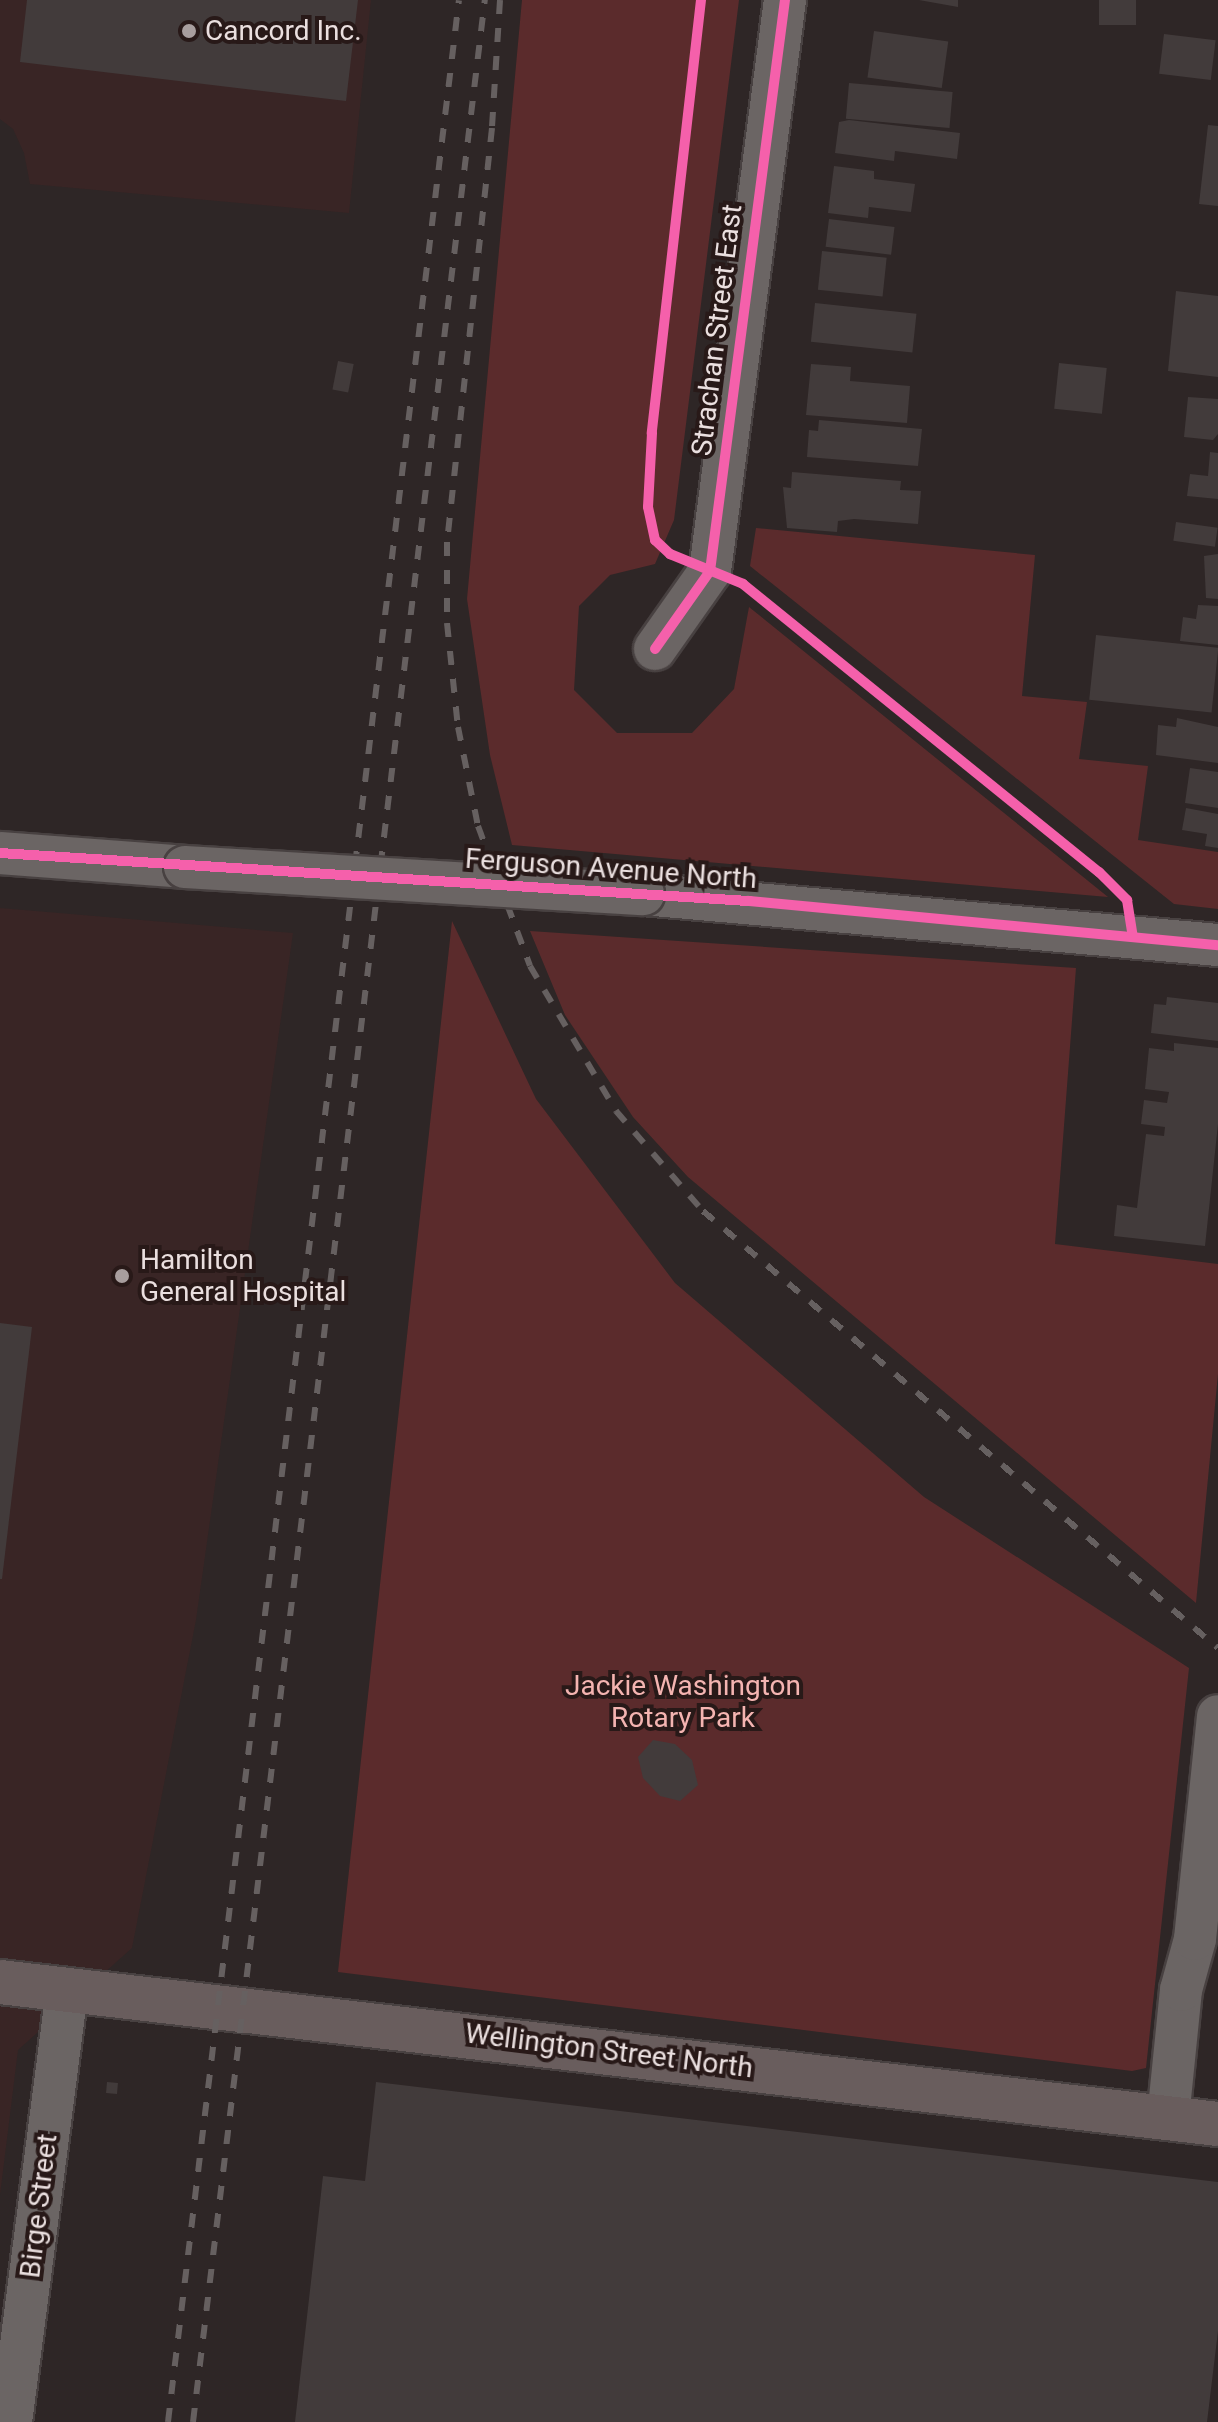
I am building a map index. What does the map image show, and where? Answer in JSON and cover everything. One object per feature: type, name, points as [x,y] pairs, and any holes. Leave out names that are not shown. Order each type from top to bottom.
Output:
[{"type":"main road","name":"Wellington Street North","points":[[0,1982],[1218,2124]]},
{"type":"street","name":"Strachan Street East","points":[[655,649],[710,571],[785,0]]},
{"type":"street","name":"Ferguson Avenue North","points":[[0,853],[643,894],[1218,945]]},
{"type":"street","points":[[1168,2118],[1181,1990],[1195,1939],[1218,1716]]},
{"type":"street","name":"Birge Street","points":[[11,2422],[67,1990]]},
{"type":"street","points":[[0,2420],[11,2422]]},
{"type":"shaded area","points":[[0,0],[371,0],[349,213],[30,184],[24,153],[13,129],[0,119]]},
{"type":"shaded area","name":"Hamilton General Hospital","points":[[0,908],[293,933],[196,1620],[132,1948],[18,2050],[0,2195]]},
{"type":"green space","points":[[522,0],[739,0],[674,520],[655,564],[610,575],[579,606],[574,690],[617,733],[692,733],[734,689],[749,607],[1108,897],[512,845],[490,755],[467,599]]},
{"type":"green space","points":[[756,528],[1035,555],[1022,696],[1087,702],[1079,759],[1148,766],[1138,840],[1218,852],[1218,909],[1174,904],[750,566]]},
{"type":"green space","name":"Jackie Washington Rotary Park","points":[[452,921],[536,1099],[675,1283],[924,1497],[1189,1668],[1146,2068],[1132,2071],[338,1972]]},
{"type":"green space","points":[[530,931],[1076,968],[1055,1244],[1218,1264],[1218,1374],[1196,1603],[688,1177],[633,1117],[565,1015]]},
{"type":"building","name":"Cancord Inc.","points":[[27,0],[358,0],[346,101],[20,62]]},
{"type":"building","points":[[919,0],[958,0],[958,7]]},
{"type":"building","points":[[1099,0],[1136,0],[1136,25],[1099,25]]},
{"type":"building","points":[[874,31],[948,41],[942,88],[867,78]]},
{"type":"building","points":[[1164,34],[1216,40],[1211,80],[1159,74]]},
{"type":"building","points":[[849,83],[953,92],[949,128],[846,119]]},
{"type":"building","points":[[849,120],[960,133],[957,159],[895,151],[894,161],[835,153],[839,122]]},
{"type":"building","points":[[1208,125],[1218,126],[1218,206],[1199,204]]},
{"type":"building","points":[[834,166],[874,171],[874,179],[915,184],[911,212],[869,207],[868,218],[828,213]]},
{"type":"building","points":[[829,219],[895,227],[891,255],[826,247]]},
{"type":"building","points":[[822,251],[887,258],[883,297],[818,290]]},
{"type":"building","points":[[1176,291],[1218,296],[1218,377],[1168,371]]},
{"type":"building","points":[[815,303],[916,314],[912,352],[811,342]]},
{"type":"building","points":[[338,361],[354,364],[348,393],[332,389]]},
{"type":"building","points":[[1059,363],[1107,368],[1102,414],[1054,409]]},
{"type":"building","points":[[811,364],[851,367],[850,381],[910,386],[907,423],[806,415]]},
{"type":"building","points":[[1188,397],[1218,399],[1218,434],[1213,440],[1184,437]]},
{"type":"building","points":[[819,420],[922,429],[918,466],[807,457],[809,430],[818,431]]},
{"type":"building","points":[[1210,452],[1218,453],[1218,499],[1187,496],[1190,474],[1208,476]]},
{"type":"building","points":[[792,472],[901,481],[900,490],[921,491],[918,524],[854,519],[838,521],[837,532],[787,528],[783,487],[791,488]]},
{"type":"building","points":[[1176,522],[1218,528],[1215,547],[1173,541]]},
{"type":"building","points":[[1218,554],[1218,599],[1206,598],[1204,556]]},
{"type":"building","points":[[1198,605],[1218,606],[1218,645],[1180,641],[1183,617],[1196,619]]},
{"type":"building","points":[[1096,635],[1218,648],[1212,713],[1089,700]]},
{"type":"building","points":[[1177,718],[1218,727],[1218,763],[1156,755],[1158,725],[1176,727]]},
{"type":"building","points":[[1190,768],[1218,772],[1218,808],[1185,803]]},
{"type":"building","points":[[1186,808],[1218,814],[1218,848],[1205,846],[1207,834],[1182,830]]},
{"type":"building","points":[[1167,997],[1218,1003],[1218,1041],[1151,1033],[1154,1004],[1166,1005]]},
{"type":"building","points":[[1174,1043],[1218,1048],[1218,1124],[1205,1246],[1114,1236],[1117,1205],[1137,1208],[1146,1134],[1164,1136],[1165,1127],[1141,1124],[1144,1100],[1167,1103],[1169,1092],[1145,1089],[1149,1048],[1174,1051]]},
{"type":"building","points":[[0,1323],[32,1327],[2,1579],[0,1579]]},
{"type":"building","points":[[653,1740],[675,1744],[692,1760],[698,1785],[680,1801],[660,1796],[643,1778],[638,1757]]},
{"type":"building","points":[[107,2082],[118,2083],[117,2094],[106,2093]]},
{"type":"building","points":[[376,2082],[1218,2182],[1218,2331],[1207,2422],[295,2422],[323,2176],[365,2181]]},
{"type":"railway","points":[[168,2422],[459,0]]},
{"type":"railway","points":[[193,2422],[485,0]]},
{"type":"railway","points":[[500,0],[492,128],[447,542],[447,623],[458,727],[478,826],[530,966],[616,1111],[703,1211],[1218,1648]]},
{"type":"cycle path","points":[[701,0],[652,433],[648,507],[655,540],[670,554],[743,584],[1099,872],[1127,900],[1133,937]]},
{"type":"cycle path","points":[[655,649],[710,571],[785,0]]},
{"type":"cycle path","points":[[0,853],[749,901],[1218,945]]},
{"type":"place","name":"Cancord Inc.","points":[[189,31]]},
{"type":"place","name":"Hamilton General Hospital","points":[[122,1276]]}]
